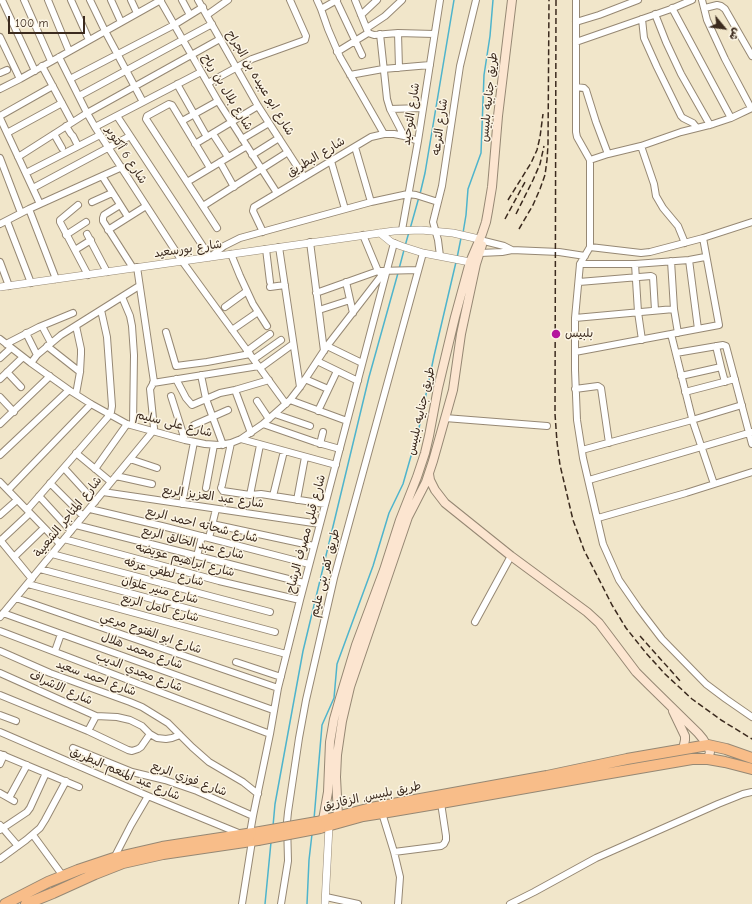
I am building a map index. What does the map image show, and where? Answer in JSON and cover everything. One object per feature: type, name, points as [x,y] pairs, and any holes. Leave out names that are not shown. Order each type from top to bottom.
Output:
[{"type":"highway","name":"طريق بلبيس, الزقازيق","points":[[322,824],[338,816],[371,808],[708,745],[726,749],[752,758]]},
{"type":"highway","name":"طريق بلبيس, الزقازيق","points":[[26,904],[123,863],[252,836],[692,759],[708,759],[752,769]]},
{"type":"highway","name":"طريق بلبيس, الزقازيق","points":[[5,904],[48,882],[114,858],[162,847],[252,836]]},
{"type":"highway","points":[[78,870],[77,874],[81,880]]},
{"type":"highway","points":[[48,882],[52,886],[54,891],[53,893]]},
{"type":"main road","name":"طريق جنابيه بلبيس","points":[[338,816],[336,777],[337,755],[340,732],[360,646],[400,520],[428,445],[438,388],[468,262],[484,228],[488,211],[512,0]]},
{"type":"main road","name":"طريق جنابيه بلبيس","points":[[322,824],[328,792],[329,754],[334,719],[343,686],[360,646],[408,517],[429,474],[453,390],[461,334],[476,264],[480,253],[478,239],[491,222],[516,0]]},
{"type":"main road","points":[[438,388],[453,390]]},
{"type":"main road","points":[[429,474],[435,490],[445,503],[511,556],[593,617],[636,672],[698,733],[708,745],[710,752],[708,759]]},
{"type":"main road","points":[[417,477],[426,482]]},
{"type":"main road","points":[[670,707],[685,736],[683,749]]},
{"type":"street","points":[[2,0],[34,71]]},
{"type":"street","points":[[24,0],[51,61]]},
{"type":"street","points":[[48,0],[69,51]]},
{"type":"street","points":[[71,0],[89,40]]},
{"type":"street","points":[[90,0],[143,102]]},
{"type":"street","points":[[111,0],[121,22]]},
{"type":"street","points":[[131,0],[137,13]]},
{"type":"street","points":[[0,89],[137,13],[153,2],[160,0]]},
{"type":"street","name":"شارع بلال بن رباح","points":[[160,0],[218,101],[277,193]]},
{"type":"street","points":[[182,0],[190,15]]},
{"type":"street","name":"شارع ابو عبيده بن الجراح","points":[[198,0],[258,106],[304,177]]},
{"type":"street","points":[[207,15],[228,0]]},
{"type":"street","points":[[208,83],[252,59],[305,40],[306,36],[290,0]]},
{"type":"street","points":[[317,0],[337,52],[384,134]]},
{"type":"street","points":[[321,9],[336,0],[362,55]]},
{"type":"street","points":[[355,0],[367,31],[372,34],[434,34]]},
{"type":"street","points":[[361,15],[377,0]]},
{"type":"street","points":[[337,52],[355,41],[402,0]]},
{"type":"street","name":"شارع التوحيد","points":[[403,230],[411,195],[440,0]]},
{"type":"street","name":"شارع الترعه","points":[[440,256],[438,240],[433,222],[435,202],[444,176],[460,66],[476,0]]},
{"type":"street","points":[[576,0],[576,132],[577,137],[590,160],[590,247],[580,264],[575,318],[575,389],[577,420],[582,450],[603,544],[619,580],[662,639],[706,684],[752,717]]},
{"type":"street","points":[[576,22],[638,0]]},
{"type":"street","points":[[576,42],[692,0]]},
{"type":"street","points":[[590,160],[641,146],[681,132],[710,125],[731,118],[752,108],[724,59],[707,20],[702,0]]},
{"type":"street","points":[[705,8],[716,5],[725,9],[752,56]]},
{"type":"street","points":[[70,79],[203,7]]},
{"type":"street","points":[[672,8],[731,118]]},
{"type":"street","points":[[655,14],[681,74],[710,125]]},
{"type":"street","points":[[642,19],[644,38],[681,116],[693,123],[697,128]]},
{"type":"street","points":[[78,96],[212,24]]},
{"type":"street","points":[[398,33],[399,68]]},
{"type":"street","points":[[380,34],[385,90],[390,109],[404,136]]},
{"type":"street","points":[[0,39],[20,79]]},
{"type":"street","points":[[18,157],[87,112],[220,39]]},
{"type":"street","name":"شارع 6 أكتوبر","points":[[59,57],[95,127],[182,261],[268,380],[288,402]]},
{"type":"street","points":[[350,75],[383,69],[430,65]]},
{"type":"street","points":[[42,66],[62,103],[71,134],[78,146]]},
{"type":"street","points":[[0,73],[7,70]]},
{"type":"street","points":[[95,127],[201,72]]},
{"type":"street","points":[[177,84],[207,137]]},
{"type":"street","points":[[40,204],[0,117],[53,86]]},
{"type":"street","points":[[576,87],[584,88],[586,90],[608,154]]},
{"type":"street","points":[[182,121],[218,101]]},
{"type":"street","points":[[0,135],[62,103]]},
{"type":"street","points":[[210,168],[172,105],[170,104],[147,116],[146,119],[217,228]]},
{"type":"street","points":[[196,144],[258,106]]},
{"type":"street","points":[[390,109],[423,108]]},
{"type":"street","points":[[117,116],[210,256],[232,241],[371,202],[411,195],[435,202]]},
{"type":"street","points":[[242,139],[269,123]]},
{"type":"street","points":[[54,134],[62,148]]},
{"type":"street","points":[[213,134],[228,157]]},
{"type":"street","name":"شارع البطريق","points":[[263,232],[253,211],[254,207],[371,137],[384,134],[394,134],[418,141]]},
{"type":"street","points":[[26,173],[100,135]]},
{"type":"street","points":[[33,188],[130,136]]},
{"type":"street","points":[[252,155],[279,138]]},
{"type":"street","points":[[187,182],[247,146]]},
{"type":"street","points":[[641,146],[654,184],[656,196],[663,208],[678,226],[685,243]]},
{"type":"street","points":[[355,147],[371,202]]},
{"type":"street","points":[[203,206],[288,152]]},
{"type":"street","points":[[0,158],[21,213]]},
{"type":"street","points":[[331,161],[345,209]]},
{"type":"street","points":[[220,162],[234,187]]},
{"type":"street","points":[[0,224],[29,209],[122,168]]},
{"type":"street","points":[[102,176],[128,217]]},
{"type":"street","points":[[92,202],[112,193]]},
{"type":"street","points":[[120,205],[104,215],[103,222],[135,268],[153,383],[150,389],[154,426],[153,431]]},
{"type":"street","points":[[78,206],[60,220],[60,222],[88,275]]},
{"type":"street","points":[[108,230],[146,206]]},
{"type":"street","points":[[29,209],[56,279]]},
{"type":"street","points":[[7,221],[31,283]]},
{"type":"street","points":[[66,235],[86,222]]},
{"type":"street","points":[[590,247],[641,254],[703,238],[752,222]]},
{"type":"street","name":"شارع بورسعيد","points":[[0,287],[210,256],[403,230],[421,230],[478,239]]},
{"type":"street","points":[[380,233],[394,243],[419,252],[468,262]]},
{"type":"street","points":[[87,234],[108,272]]},
{"type":"street","points":[[363,235],[385,272]]},
{"type":"street","points":[[575,352],[718,326],[719,324],[705,257],[703,238]]},
{"type":"street","points":[[478,239],[504,246],[512,250]]},
{"type":"street","points":[[74,250],[91,240]]},
{"type":"street","points":[[310,242],[325,349],[362,363]]},
{"type":"street","name":"شارع قبلى مصرف الرشاح","points":[[252,836],[253,816],[270,734],[273,710],[286,654],[385,272],[394,243]]},
{"type":"street","points":[[279,247],[300,388]]},
{"type":"street","points":[[266,249],[270,285],[285,286]]},
{"type":"street","points":[[480,253],[512,250],[559,252],[585,256]]},
{"type":"street","name":"طريق كفر بنى عليم","points":[[281,904],[288,862],[288,812],[306,700],[334,578],[419,252]]},
{"type":"street","points":[[231,254],[247,291],[258,312],[268,326]]},
{"type":"street","points":[[580,264],[635,264],[689,260],[705,257]]},
{"type":"street","points":[[689,260],[698,329]]},
{"type":"street","points":[[671,261],[676,353],[692,420],[714,484]]},
{"type":"street","points":[[0,262],[10,286]]},
{"type":"street","points":[[635,264],[638,312],[642,340]]},
{"type":"street","points":[[316,293],[346,282],[385,272],[415,270]]},
{"type":"street","name":"شارع على سليم","points":[[0,339],[69,390],[91,404],[130,424],[185,440],[214,445],[224,445],[241,439],[251,433],[288,402],[300,388],[325,349],[385,272]]},
{"type":"street","points":[[579,282],[652,276],[656,310]]},
{"type":"street","points":[[346,282],[352,313]]},
{"type":"street","points":[[31,363],[37,355],[61,335],[139,286]]},
{"type":"street","points":[[225,307],[247,291]]},
{"type":"street","points":[[95,469],[130,424],[134,355],[130,316],[122,297]]},
{"type":"street","points":[[319,310],[350,300]]},
{"type":"street","points":[[575,318],[674,309]]},
{"type":"street","points":[[30,581],[14,557],[0,540],[28,511],[39,496],[110,414],[112,409],[109,351],[105,323],[101,310]]},
{"type":"street","points":[[232,330],[258,312]]},
{"type":"street","points":[[0,358],[9,346],[26,333],[73,313]]},
{"type":"street","points":[[42,326],[49,344],[80,372]]},
{"type":"street","points":[[76,326],[81,349],[80,372],[76,394]]},
{"type":"street","points":[[166,332],[176,366],[251,355],[281,340]]},
{"type":"street","points":[[26,333],[37,355]]},
{"type":"street","points":[[251,355],[270,334]]},
{"type":"street","points":[[153,383],[259,367],[293,344]]},
{"type":"street","points":[[676,353],[723,345],[726,347],[752,444]]},
{"type":"street","points":[[716,346],[725,382]]},
{"type":"street","points":[[0,379],[23,357]]},
{"type":"street","points":[[317,361],[358,380]]},
{"type":"street","points":[[682,376],[721,367]]},
{"type":"street","points":[[318,411],[337,370]]},
{"type":"street","points":[[7,372],[22,387]]},
{"type":"street","points":[[201,375],[206,399],[224,445]]},
{"type":"street","points":[[0,424],[50,376]]},
{"type":"street","points":[[176,379],[191,405],[220,392],[235,390],[268,380]]},
{"type":"street","points":[[305,379],[328,389]]},
{"type":"street","points":[[686,392],[735,379]]},
{"type":"street","points":[[575,389],[598,386],[601,388],[609,443]]},
{"type":"street","points":[[0,455],[69,390]]},
{"type":"street","points":[[235,390],[251,433]]},
{"type":"street","points":[[171,396],[185,440]]},
{"type":"street","points":[[0,397],[14,412]]},
{"type":"street","points":[[257,401],[269,419]]},
{"type":"street","points":[[288,402],[347,421]]},
{"type":"street","points":[[8,490],[91,404]]},
{"type":"street","points":[[582,450],[742,405]]},
{"type":"street","points":[[194,426],[228,410]]},
{"type":"street","points":[[275,414],[310,426]]},
{"type":"street","points":[[445,418],[547,426]]},
{"type":"street","points":[[263,424],[320,444],[340,449]]},
{"type":"street","name":"شارع المتاجر الشعبية","points":[[2,615],[153,431]]},
{"type":"street","points":[[320,444],[324,432]]},
{"type":"street","points":[[588,480],[750,432]]},
{"type":"street","points":[[241,439],[336,465]]},
{"type":"street","points":[[182,504],[194,442]]},
{"type":"street","points":[[231,443],[222,488],[224,491],[250,495],[258,494],[325,504]]},
{"type":"street","points":[[206,488],[214,445]]},
{"type":"street","points":[[250,495],[260,445]]},
{"type":"street","points":[[273,496],[284,451]]},
{"type":"street","points":[[76,453],[111,482]]},
{"type":"street","points":[[297,500],[305,457]]},
{"type":"street","points":[[130,459],[158,468]]},
{"type":"street","points":[[64,468],[95,502]]},
{"type":"street","points":[[598,518],[686,493],[752,472]]},
{"type":"street","points":[[116,476],[152,484]]},
{"type":"street","points":[[50,483],[83,516]]},
{"type":"street","points":[[1,484],[44,528],[62,542]]},
{"type":"street","name":"شارع عبد العزيز الربع","points":[[103,492],[320,524]]},
{"type":"street","points":[[39,496],[71,531]]},
{"type":"street","points":[[0,515],[17,500]]},
{"type":"street","name":"شارع شحاته احمد الربع","points":[[90,509],[309,564]]},
{"type":"street","points":[[197,556],[212,524],[216,509]]},
{"type":"street","points":[[212,524],[314,546]]},
{"type":"street","name":"شارع عبد الخالق الربع","points":[[76,525],[304,583]]},
{"type":"street","points":[[14,557],[44,528]]},
{"type":"street","name":"شارع ابراهيم عويضه","points":[[62,542],[300,600]]},
{"type":"street","name":"شارع لطفي عرفه","points":[[52,554],[270,612]]},
{"type":"street","points":[[475,622],[511,556]]},
{"type":"street","name":"شارع منير علوان","points":[[40,569],[275,632]]},
{"type":"street","name":"شارع كامل الربع","points":[[30,581],[286,654]]},
{"type":"street","name":"شارع ابو الفتوح مرعي","points":[[16,598],[278,688]]},
{"type":"street","name":"شارع محمد هلال","points":[[2,615],[62,634],[273,710]]},
{"type":"street","name":"شارع مجدي الديب","points":[[0,631],[270,734]]},
{"type":"street","points":[[55,651],[62,634]]},
{"type":"street","name":"شارع احمد سعيد","points":[[0,651],[50,673],[130,702],[142,708],[168,723],[192,747],[210,762],[258,794]]},
{"type":"street","points":[[236,662],[281,677]]},
{"type":"street","name":"شارع الاشراف","points":[[0,673],[96,716],[126,719],[142,726],[150,734],[157,738],[166,739],[180,735]]},
{"type":"street","points":[[0,695],[88,731],[128,750],[132,751],[141,747],[150,734]]},
{"type":"street","points":[[0,715],[16,721]]},
{"type":"street","points":[[88,731],[96,716]]},
{"type":"street","name":"شارع عبد المنعم البطريق","points":[[0,732],[148,796],[252,836]]},
{"type":"street","name":"شارع فوزي الربع","points":[[72,748],[132,772],[165,780],[197,791],[253,816]]},
{"type":"street","points":[[0,764],[2,754],[79,787]]},
{"type":"street","points":[[0,793],[12,800],[26,765]]},
{"type":"street","points":[[18,846],[1,828],[27,812],[46,773]]},
{"type":"street","points":[[0,859],[33,835],[45,820],[66,781]]},
{"type":"street","points":[[510,904],[596,858],[718,804],[752,792]]},
{"type":"street","points":[[114,858],[148,796]]},
{"type":"street","points":[[394,852],[441,846],[444,844],[446,836],[441,803]]},
{"type":"street","points":[[382,813],[400,878],[398,904]]},
{"type":"street","points":[[322,824],[325,900],[358,904]]},
{"type":"street","points":[[33,835],[63,876]]},
{"type":"street","points":[[242,904],[252,836]]},
{"type":"waterway","points":[[420,194],[425,173],[454,0]]},
{"type":"waterway","points":[[463,233],[468,189],[481,153],[484,75],[490,36],[493,0]]},
{"type":"waterway","points":[[410,229],[419,197]]},
{"type":"waterway","points":[[405,246],[409,232]]},
{"type":"waterway","points":[[457,258],[461,238]]},
{"type":"waterway","points":[[399,269],[404,250]]},
{"type":"waterway","points":[[314,819],[322,725],[334,698],[337,664],[373,566],[389,513],[403,484],[419,428],[456,262]]},
{"type":"waterway","points":[[273,826],[275,804],[303,651],[369,377],[398,273]]},
{"type":"waterway","points":[[307,904],[312,834]]},
{"type":"waterway","points":[[265,904],[271,842]]},
{"type":"railway","points":[[519,229],[533,205],[540,189],[545,175],[547,160],[549,0]]},
{"type":"railway","points":[[556,0],[555,414],[560,465],[573,520],[584,550],[612,605],[626,628],[646,653],[665,674],[692,699],[721,720],[752,739]]},
{"type":"railway","points":[[508,200],[531,163],[537,150],[543,114]]},
{"type":"railway","points":[[516,214],[540,164],[544,146]]},
{"type":"railway","points":[[505,219],[525,182]]},
{"type":"railway","points":[[640,636],[681,682]]},
{"type":"place","name":"بلبيس","points":[[556,334]]}]
